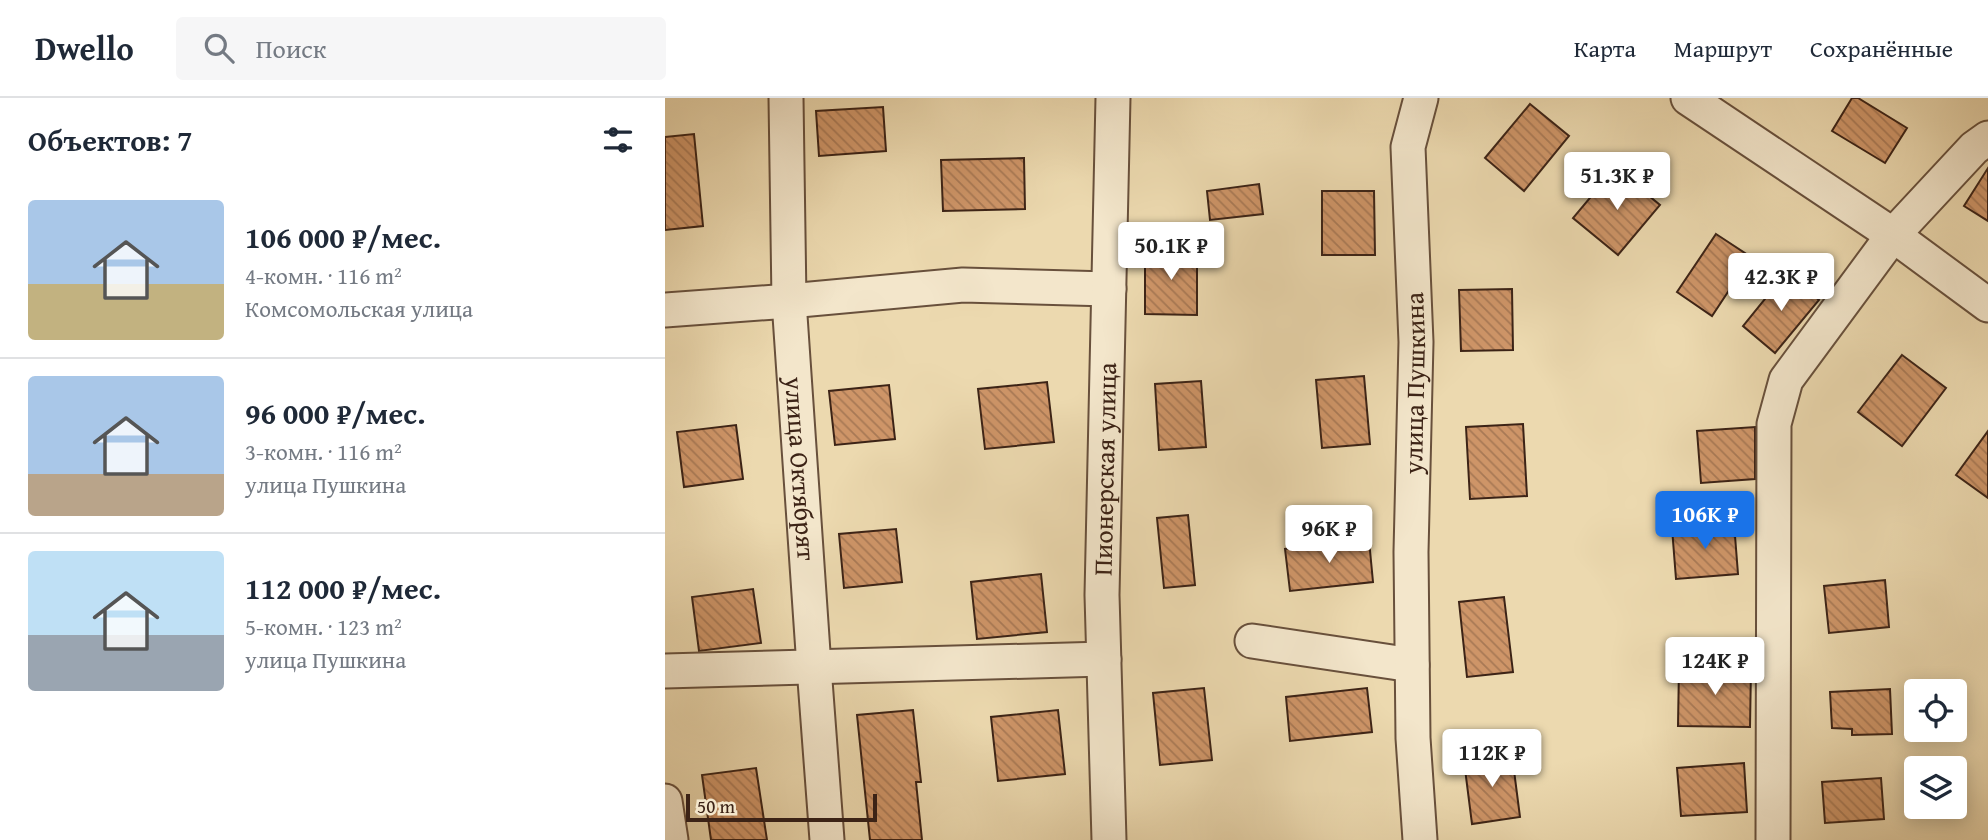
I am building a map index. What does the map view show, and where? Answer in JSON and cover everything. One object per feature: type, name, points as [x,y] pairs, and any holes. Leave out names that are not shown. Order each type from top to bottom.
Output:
[{"type":"street","name":"улица Октябрят","points":[[786,98],[789,301],[827,840]]},
{"type":"street","name":"Пионерская улица","points":[[1109,840],[1102,595],[1113,98]]},
{"type":"street","name":"улица Пушкина","points":[[1420,840],[1413,738],[1411,551],[1416,342],[1408,147],[1421,98]]},
{"type":"street","points":[[1688,98],[1893,234],[1988,305]]},
{"type":"street","points":[[1773,840],[1774,424],[1786,380],[1893,234],[1974,148],[1988,138]]},
{"type":"street","points":[[665,310],[963,285],[1109,289]]},
{"type":"street","points":[[1252,641],[1412,665]]},
{"type":"street","points":[[665,671],[1104,659]]},
{"type":"street","points":[[665,800],[671,840]]},
{"type":"building","points":[[1852,98],[1858,98],[1907,128],[1885,163],[1832,131]]},
{"type":"building","points":[[1530,104],[1569,136],[1524,191],[1485,158]]},
{"type":"building","points":[[883,107],[886,151],[819,156],[816,111]]},
{"type":"building","points":[[694,134],[703,226],[665,230],[665,137]]},
{"type":"building","points":[[1024,158],[1025,209],[943,211],[941,160]]},
{"type":"building","points":[[1615,168],[1660,205],[1618,255],[1573,218]]},
{"type":"building","points":[[1988,168],[1988,221],[1964,206]]},
{"type":"building","points":[[1259,184],[1263,214],[1210,220],[1207,191]]},
{"type":"building","points":[[1322,191],[1374,191],[1375,255],[1322,255]]},
{"type":"building","points":[[1716,234],[1751,257],[1712,316],[1677,292]]},
{"type":"building","points":[[1145,249],[1197,249],[1197,315],[1145,314]]},
{"type":"building","points":[[1786,273],[1819,300],[1775,353],[1743,326]]},
{"type":"building","points":[[1512,289],[1513,350],[1461,351],[1459,290]]},
{"type":"building","points":[[1902,355],[1946,388],[1902,446],[1858,412]]},
{"type":"building","points":[[1364,376],[1370,444],[1322,448],[1316,380]]},
{"type":"building","points":[[1201,381],[1206,447],[1159,450],[1155,384]]},
{"type":"building","points":[[1047,382],[1054,442],[985,449],[978,389]]},
{"type":"building","points":[[889,385],[895,439],[835,445],[829,391]]},
{"type":"building","points":[[1523,424],[1527,496],[1470,499],[1466,427]]},
{"type":"building","points":[[736,425],[743,479],[684,487],[677,432]]},
{"type":"building","points":[[1755,427],[1755,479],[1701,483],[1697,431]]},
{"type":"building","points":[[1988,431],[1988,498],[1956,475]]},
{"type":"building","points":[[1188,515],[1195,585],[1164,588],[1157,518]]},
{"type":"building","points":[[1734,523],[1738,574],[1676,579],[1672,528]]},
{"type":"building","points":[[896,529],[902,582],[844,588],[839,534]]},
{"type":"building","points":[[1369,540],[1373,582],[1290,591],[1285,549]]},
{"type":"building","points":[[1041,574],[1047,632],[977,639],[971,582]]},
{"type":"building","points":[[1885,580],[1889,627],[1829,633],[1824,586]]},
{"type":"building","points":[[753,589],[761,643],[699,651],[692,597]]},
{"type":"building","points":[[1504,597],[1513,672],[1467,677],[1459,602]]},
{"type":"building","points":[[1679,667],[1751,668],[1750,727],[1678,726]]},
{"type":"building","points":[[1204,688],[1212,760],[1160,765],[1153,693]]},
{"type":"building","points":[[1367,688],[1372,732],[1290,741],[1286,697]]},
{"type":"building","points":[[1890,689],[1892,734],[1852,735],[1852,729],[1832,728],[1830,692]]},
{"type":"building","points":[[913,710],[921,782],[916,782],[922,840],[870,840],[857,715]]},
{"type":"building","points":[[1058,710],[1065,774],[998,781],[991,717]]},
{"type":"building","points":[[1512,755],[1520,817],[1472,824],[1464,761]]},
{"type":"building","points":[[1744,763],[1747,812],[1681,816],[1677,768]]},
{"type":"building","points":[[756,768],[767,840],[711,840],[702,775]]},
{"type":"building","points":[[1881,778],[1884,819],[1825,823],[1822,782]]}]
